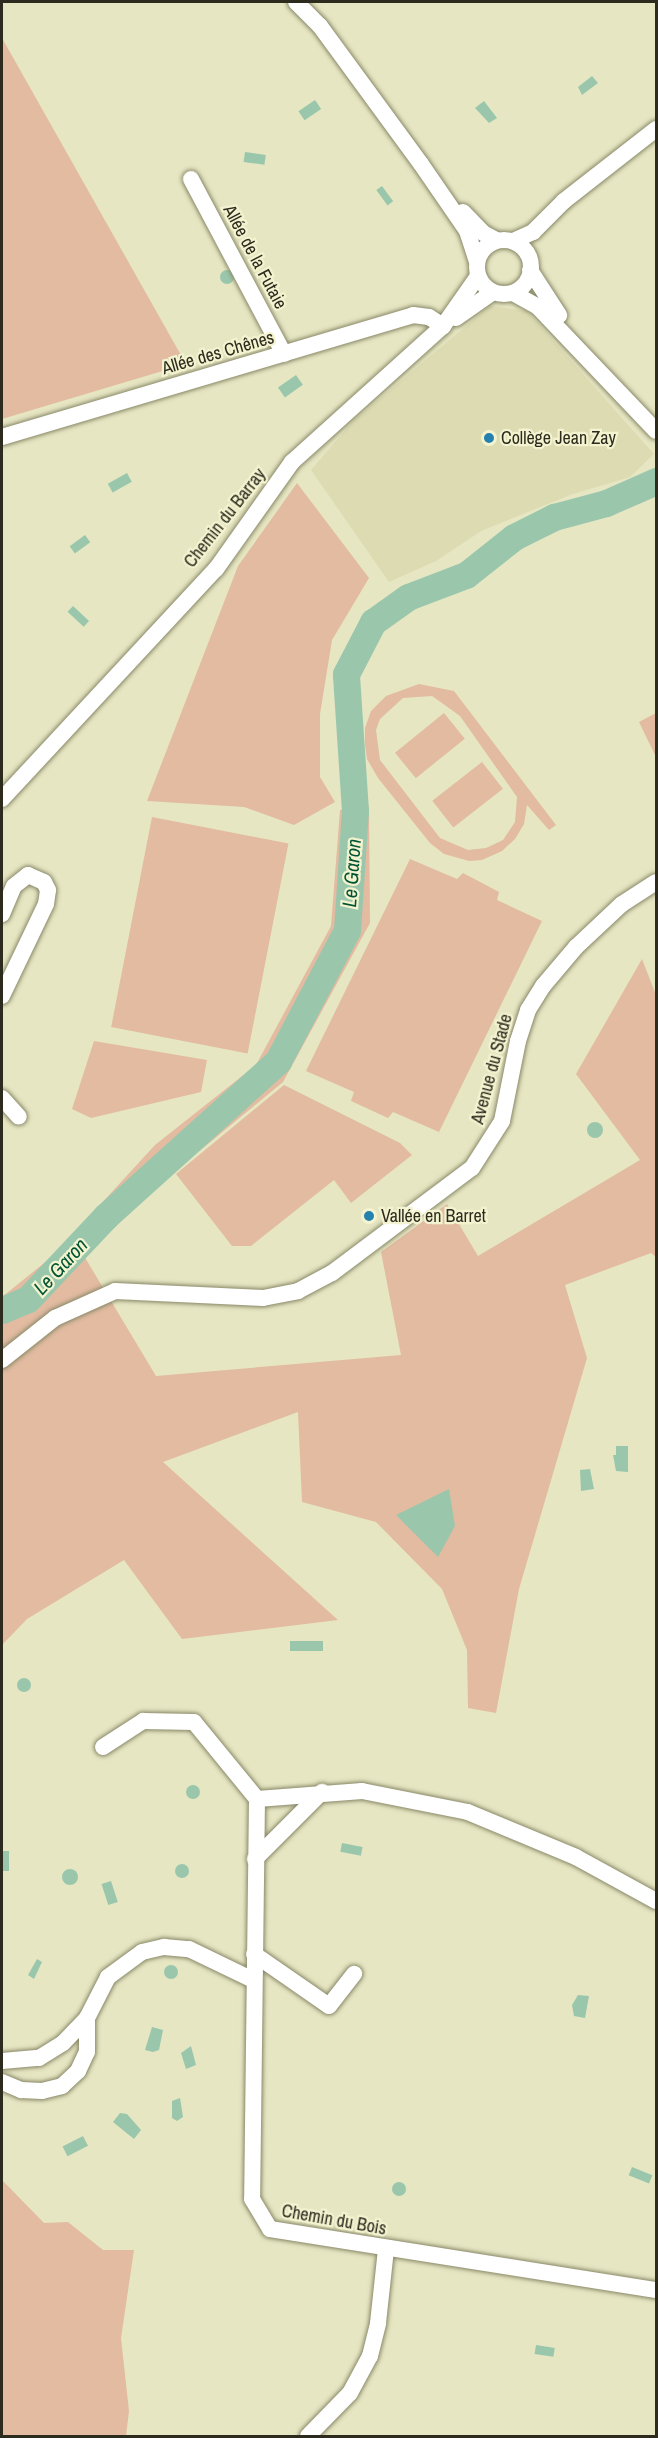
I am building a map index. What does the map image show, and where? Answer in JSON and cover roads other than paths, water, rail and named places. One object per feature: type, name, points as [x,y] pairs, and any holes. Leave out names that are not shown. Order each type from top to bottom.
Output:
[{"type":"street","points":[[284,2],[339,56]]},
{"type":"street","points":[[296,2],[320,26],[339,56],[421,164],[467,231],[477,269],[493,292],[513,293],[538,307],[657,431]]},
{"type":"street","points":[[477,269],[485,246],[533,232],[587,183],[657,129]]},
{"type":"street","points":[[421,164],[468,218],[526,251],[531,266],[578,347]]},
{"type":"street","name":"Allée de la Futaie","points":[[191,179],[284,354]]},
{"type":"street","points":[[513,293],[522,287],[545,230],[587,183]]},
{"type":"street","name":"Chemin du Barray","points":[[443,326],[477,269]]},
{"type":"street","name":"Chemin du Barray","points":[[2,799],[216,569],[292,462],[443,326],[493,292]]},
{"type":"street","name":"Allée des Chênes","points":[[2,437],[413,315],[429,317],[443,326]]},
{"type":"street","points":[[2,914],[14,886],[28,875],[44,882],[48,890],[46,904],[2,996]]},
{"type":"street","name":"Avenue du Stade","points":[[2,1360],[55,1318],[115,1291],[263,1298],[298,1291],[332,1273],[472,1168],[493,1139],[502,1121],[518,1041],[528,1011],[543,986],[576,947],[622,904],[657,882]]},
{"type":"street","points":[[2,1098],[19,1117]]},
{"type":"street","points":[[103,1747],[143,1721],[194,1722],[257,1800],[322,1792],[362,1791],[468,1812],[576,1857],[657,1901]]},
{"type":"street","points":[[255,1859],[322,1792]]},
{"type":"street","name":"Chemin du Bois","points":[[257,1800],[252,2199],[270,2229],[657,2290]]},
{"type":"street","points":[[2,2061],[39,2058],[63,2043],[87,2018],[108,1977],[142,1952],[164,1947],[189,1949],[253,1980]]},
{"type":"street","points":[[254,1954],[329,2006],[354,1974]]},
{"type":"street","points":[[2,2082],[21,2090],[42,2091],[62,2086],[78,2071],[87,2052],[87,2018]]},
{"type":"street","points":[[308,2436],[324,2425],[350,2393],[370,2356],[378,2322],[386,2249]]},
{"type":"waterway","name":"Le Garon","points":[[2,1310],[28,1299],[106,1216],[278,1061],[347,930],[355,811],[346,674],[373,622],[408,597],[466,575],[514,537],[554,517],[606,503],[656,481]]},
{"type":"place","name":"Collège Jean Zay","points":[[489,438]]},
{"type":"place","name":"Vallée en Barret","points":[[369,1216]]}]
